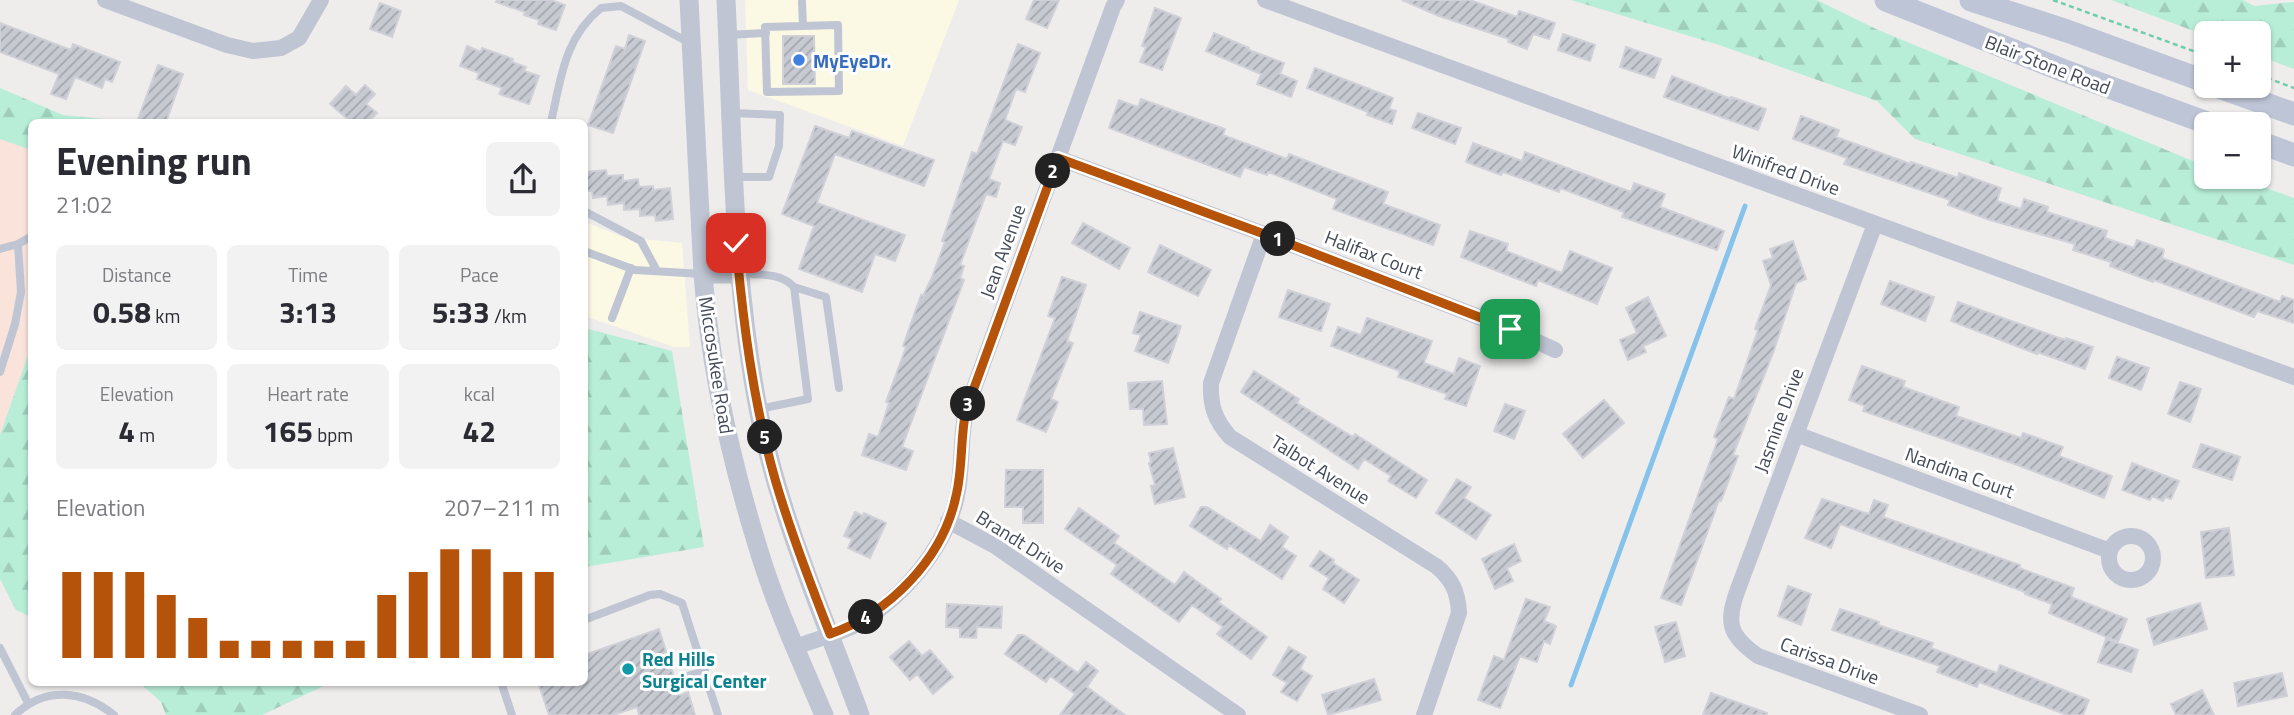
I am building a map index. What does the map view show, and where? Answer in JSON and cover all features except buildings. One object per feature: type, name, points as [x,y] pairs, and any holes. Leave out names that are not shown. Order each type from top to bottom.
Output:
[{"type":"main road","name":"Blair Stone Road","points":[[1886,0],[2062,70],[2194,118]]},
{"type":"main road","name":"Blair Stone Road","points":[[1971,0],[2067,31],[2194,77]]},
{"type":"main road","points":[[2249,98],[2294,114]]},
{"type":"main road","points":[[2271,146],[2294,155]]},
{"type":"street","points":[[104,0],[227,45],[253,51],[281,48],[299,38],[321,0]]},
{"type":"street","name":"Miccosukee Road","points":[[689,0],[706,319],[727,435],[760,553],[824,715]]},
{"type":"street","name":"Miccosukee Road","points":[[726,0],[739,274],[749,361],[775,478],[803,564],[860,715]]},
{"type":"street","name":"Jean Avenue","points":[[948,521],[960,477],[962,428],[966,410],[1117,0]]},
{"type":"street","name":"Winifred Drive","points":[[1265,0],[2294,377]]},
{"type":"street","name":"Halifax Court","points":[[1058,158],[1510,329],[1555,350]]},
{"type":"street","name":"Jasmine Drive","points":[[1734,632],[1730,615],[1733,602],[1875,224]]},
{"type":"street","name":"Talbot Avenue","points":[[1264,234],[1211,383],[1213,413],[1230,437],[1436,566],[1454,585],[1459,598],[1460,613],[1424,715]]},
{"type":"street","points":[[703,274],[739,274]]},
{"type":"street","name":"Nandina Court","points":[[1796,434],[2110,551]]},
{"type":"street","name":"Brandt Drive","points":[[795,647],[852,626],[884,605],[908,584],[926,560],[948,521],[995,546],[1238,715]]},
{"type":"street","name":"Carissa Drive","points":[[1734,632],[1740,643],[1758,656],[1920,715]]},
{"type":"lane","points":[[802,2],[803,26]]},
{"type":"lane","points":[[552,119],[566,55],[581,29],[601,8],[621,6],[690,42]]},
{"type":"lane","points":[[838,25],[839,91],[767,92],[766,33],[765,27],[838,25]]},
{"type":"lane","points":[[727,34],[766,33]]},
{"type":"lane","points":[[731,113],[780,115],[779,146],[769,177],[733,177]]},
{"type":"lane","points":[[588,213],[641,242],[657,271]]},
{"type":"lane","points":[[0,249],[28,238]]},
{"type":"lane","points":[[1,367],[21,292],[18,244]]},
{"type":"lane","points":[[588,252],[631,268],[703,274]]},
{"type":"lane","points":[[612,318],[631,268]]},
{"type":"lane","points":[[739,274],[779,276],[794,287],[826,297],[839,388]]},
{"type":"lane","points":[[759,409],[808,399],[794,287]]},
{"type":"lane","points":[[588,618],[650,595],[660,594],[682,603],[718,715]]},
{"type":"lane","points":[[0,648],[27,703]]},
{"type":"lane","points":[[683,677],[705,671]]},
{"type":"lane","points":[[502,686],[512,715]]},
{"type":"lane","points":[[15,715],[27,703],[69,694],[93,700],[114,715]]},
{"type":"path","points":[[2053,0],[2194,51]]},
{"type":"path","points":[[2271,79],[2294,88]]},
{"type":"shaded area","points":[[745,0],[959,0],[903,146],[748,90]]},
{"type":"shaded area","points":[[0,103],[28,120],[28,358],[0,435]]},
{"type":"shaded area","points":[[588,223],[623,237],[682,243],[690,347],[674,347],[588,317]]},
{"type":"green space","points":[[1571,0],[1817,0],[1876,29],[2194,162],[2194,189],[2269,189],[2294,198],[2294,265],[1915,139],[1877,101],[1719,45]]},
{"type":"green space","points":[[2111,0],[2243,0],[2254,6],[2294,2],[2294,69],[2271,60],[2271,21],[2194,21],[2194,31]]},
{"type":"green space","points":[[0,88],[63,115],[104,119],[28,119],[28,149],[0,139]]},
{"type":"green space","points":[[588,329],[672,351],[704,547],[588,566]]},
{"type":"green space","points":[[28,356],[28,616],[16,610],[0,579],[0,435]]},
{"type":"green space","points":[[143,686],[324,686],[262,715],[166,715],[161,702]]},
{"type":"waterway","points":[[1571,685],[1745,206]]},
{"type":"place","name":"MyEyeDr.","points":[[799,60]]},
{"type":"place","name":"Red Hills Surgical Center","points":[[628,669]]},
{"type":"route","points":[[736,243],[749,361],[761,420],[775,478],[803,564],[830,634],[852,626],[884,605],[908,584],[943,532],[956,498],[960,477],[962,428],[966,410],[1058,158],[1510,329]]}]
